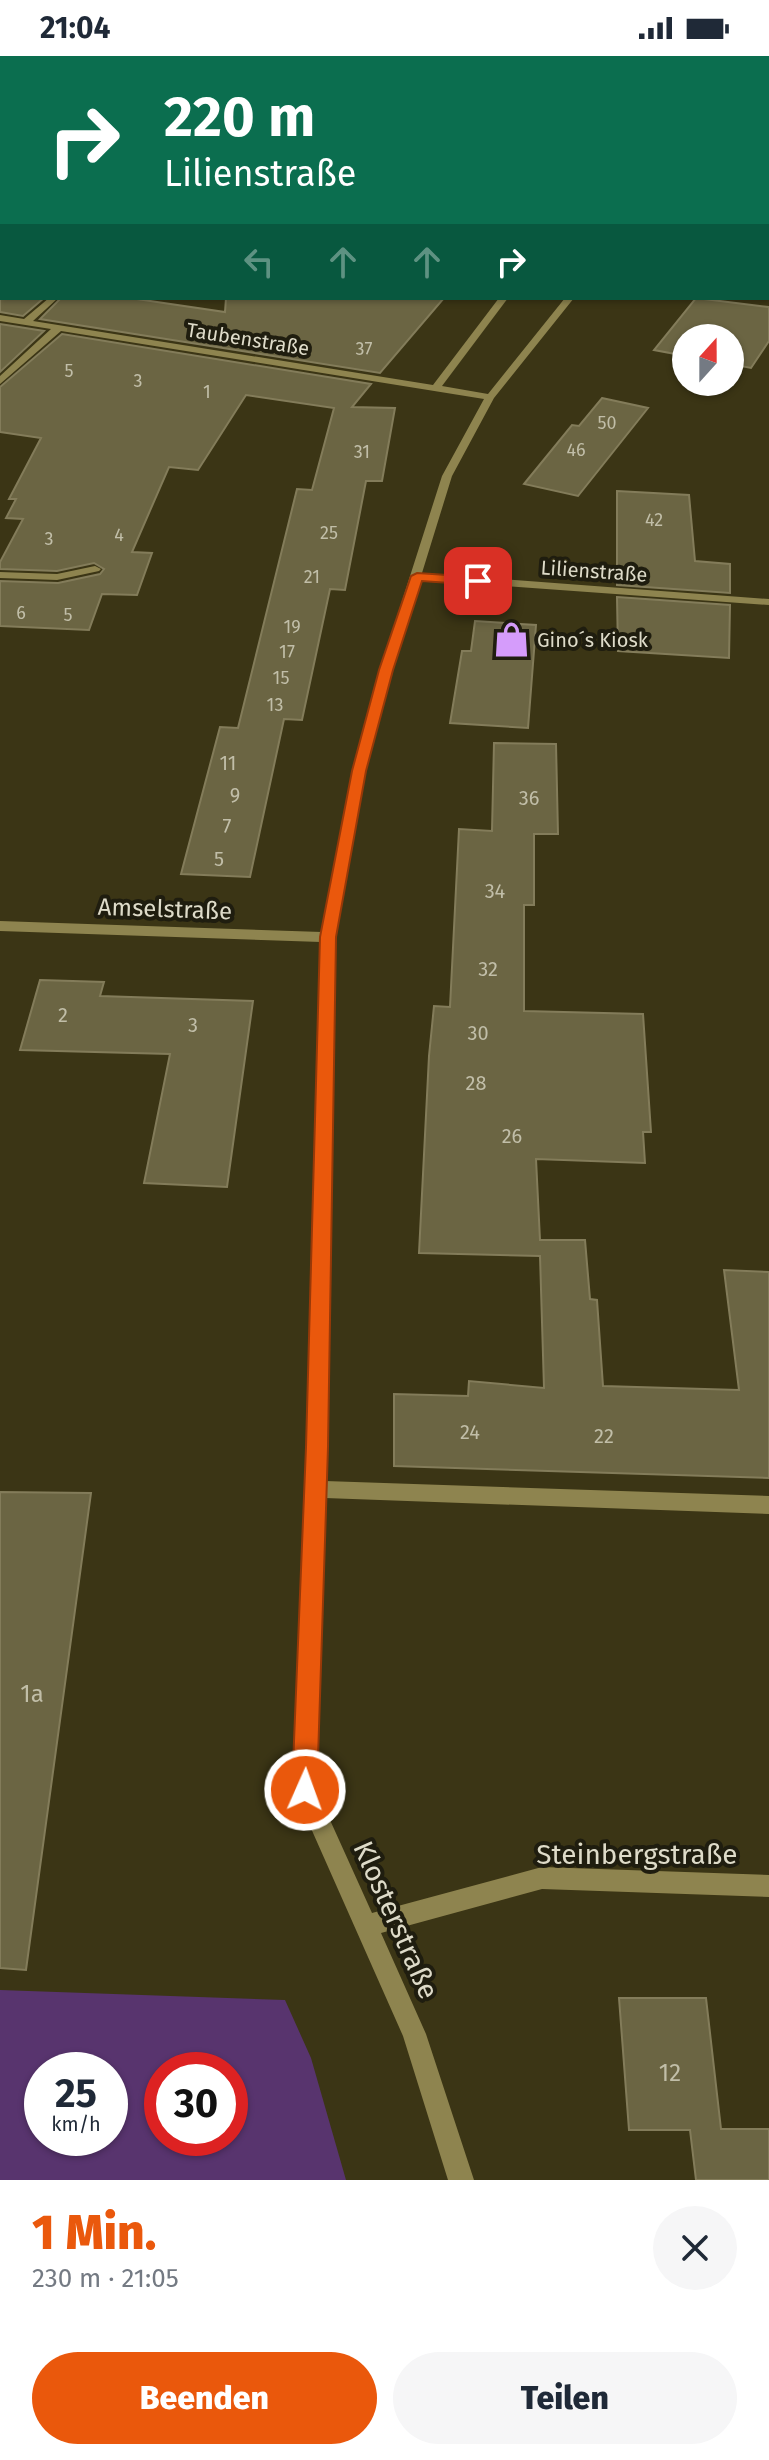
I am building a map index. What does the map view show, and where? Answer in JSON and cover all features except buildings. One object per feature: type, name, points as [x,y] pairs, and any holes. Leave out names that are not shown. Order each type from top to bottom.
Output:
[{"type":"street","points":[[26,322],[52,300]]},
{"type":"street","points":[[436,388],[502,300]]},
{"type":"street","name":"Klosterstraße","points":[[461,2180],[414,2034],[305,1790],[328,937],[359,771],[386,670],[447,476],[490,397],[568,300]]},
{"type":"street","name":"Taubenstraße","points":[[0,318],[490,397]]},
{"type":"street","points":[[0,381],[59,327]]},
{"type":"street","points":[[0,575],[57,577],[95,569]]},
{"type":"street","name":"Lilienstraße","points":[[417,576],[769,602]]},
{"type":"street","name":"Amselstraße","points":[[0,926],[328,937]]},
{"type":"street","points":[[314,1489],[769,1505]]},
{"type":"street","name":"Steinbergstraße","points":[[366,1926],[542,1878],[769,1886]]},
{"type":"shaded area","points":[[0,1990],[285,2000],[311,2058],[346,2180],[0,2180]]},
{"type":"place","name":"Gino´s Kiosk","points":[[511,640]]},
{"type":"route","points":[[305,1790],[317,1447],[328,937],[359,771],[386,670],[417,576],[478,581]]}]
